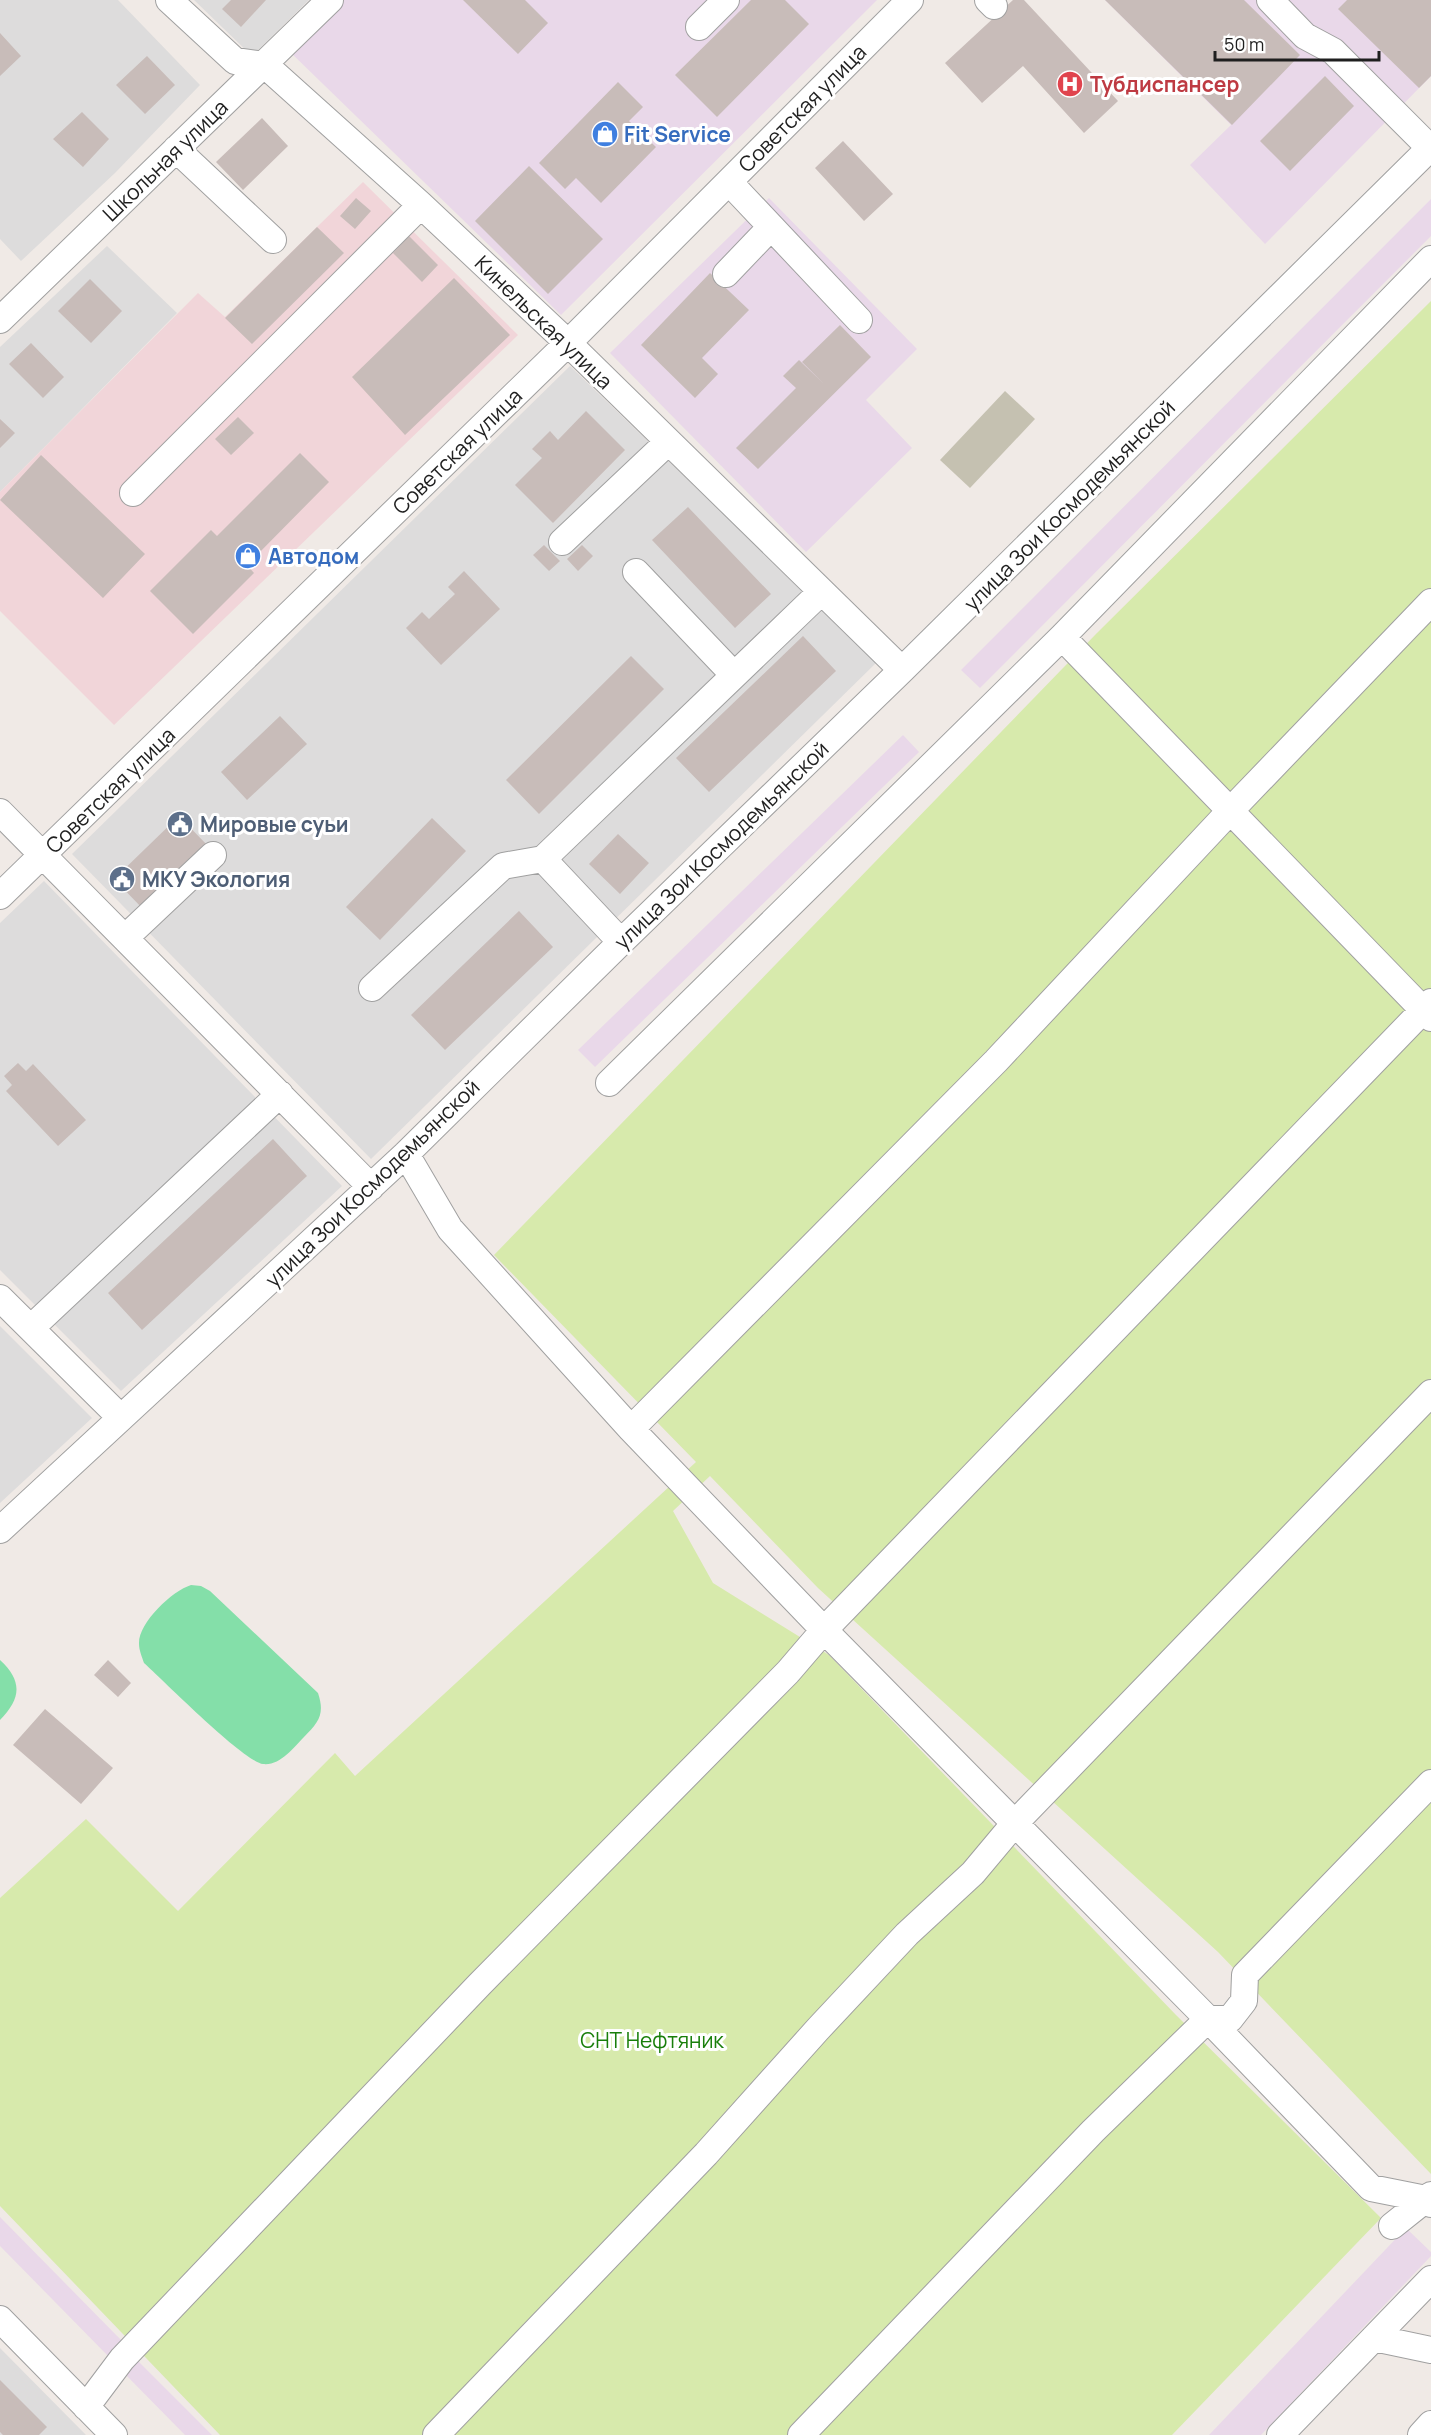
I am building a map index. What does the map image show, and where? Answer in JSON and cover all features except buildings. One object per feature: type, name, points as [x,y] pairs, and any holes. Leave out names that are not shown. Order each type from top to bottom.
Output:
[{"type":"street","points":[[169,0],[235,61],[265,65]]},
{"type":"street","name":"Школьная улица","points":[[0,320],[330,0]]},
{"type":"street","points":[[699,27],[726,0]]},
{"type":"street","name":"Советская улица","points":[[0,896],[568,343],[910,0]]},
{"type":"street","points":[[1270,0],[1305,36],[1333,51],[1431,148]]},
{"type":"street","name":"Кинельская улица","points":[[265,65],[421,205],[568,343],[902,670]]},
{"type":"street","name":"улица Зои Космодемьянской","points":[[0,1530],[406,1154],[902,670],[1431,148]]},
{"type":"street","points":[[176,149],[273,240]]},
{"type":"street","points":[[729,182],[858,320]]},
{"type":"street","points":[[133,493],[421,205]]},
{"type":"street","points":[[726,274],[771,227]]},
{"type":"street","points":[[609,1083],[1062,638],[1431,259]]},
{"type":"street","points":[[562,542],[668,442]]},
{"type":"street","points":[[636,572],[734,675]]},
{"type":"street","points":[[372,988],[503,866],[543,859],[821,592]]},
{"type":"street","points":[[631,1429],[996,1061],[1231,810],[1431,602]]},
{"type":"street","points":[[87,2407],[130,2350],[479,1985],[788,1672],[824,1630],[1428,1010],[1062,638]]},
{"type":"street","points":[[0,812],[371,1186]]},
{"type":"street","points":[[126,937],[213,855]]},
{"type":"street","points":[[543,859],[621,942]]},
{"type":"street","points":[[31,1328],[280,1094]]},
{"type":"street","points":[[406,1154],[450,1229],[631,1429],[824,1630],[1208,2019],[1371,2188],[1429,2199]]},
{"type":"street","points":[[2,1304],[31,1328],[121,1418]]},
{"type":"street","points":[[436,2435],[706,2154],[907,1934],[973,1873],[1014,1824],[1431,1393]]},
{"type":"street","points":[[801,2435],[1094,2131],[1208,2019],[1230,2019],[1244,2001],[1245,1975],[1431,1783]]},
{"type":"street","points":[[1392,2226],[1429,2199]]},
{"type":"street","points":[[1280,2435],[1431,2279]]},
{"type":"street","points":[[0,2319],[114,2435]]},
{"type":"street","points":[[1374,2338],[1431,2350]]},
{"type":"street","points":[[1421,2435],[1431,2424]]},
{"type":"shaded area","points":[[0,0],[118,0],[200,85],[115,173],[21,261],[0,239]]},
{"type":"shaded area","points":[[194,0],[309,0],[252,56]]},
{"type":"shaded area","points":[[340,0],[877,0],[561,315],[288,50]]},
{"type":"shaded area","points":[[1105,0],[1431,0],[1431,76],[1265,244],[1190,165],[1231,125]]},
{"type":"shaded area","points":[[363,182],[518,335],[114,725],[0,611],[0,492],[198,293],[225,317]]},
{"type":"shaded area","points":[[769,198],[917,349],[866,400],[912,448],[806,552],[610,353]]},
{"type":"shaded area","points":[[1431,199],[1431,236],[980,688],[961,670]]},
{"type":"shaded area","points":[[107,246],[177,313],[0,492],[0,347]]},
{"type":"shaded area","points":[[570,366],[877,662],[371,1159],[72,854]]},
{"type":"shaded area","points":[[1005,391],[1035,419],[970,488],[940,460]]},
{"type":"shaded area","points":[[903,735],[919,752],[595,1067],[578,1050]]},
{"type":"shaded area","points":[[44,881],[342,1186],[121,1391],[0,1270],[0,923]]},
{"type":"shaded area","points":[[0,1326],[92,1418],[0,1503]]},
{"type":"shaded area","points":[[0,2217],[125,2344],[110,2358],[0,2246]]},
{"type":"shaded area","points":[[1406,2228],[1431,2252],[1431,2256],[1261,2435],[1209,2435]]},
{"type":"shaded area","points":[[0,2348],[86,2435],[0,2435]]},
{"type":"shaded area","points":[[134,2357],[212,2435],[185,2435],[121,2370]]},
{"type":"green space","name":"СНТ Нефтяник","points":[[1431,301],[1431,2174],[1218,1952],[818,1588],[710,1476],[673,1511],[713,1583],[829,1655],[1176,2015],[1381,2218],[1172,2435],[220,2435],[0,2206],[0,1898],[86,1819],[178,1911],[335,1753],[355,1776],[696,1462],[494,1255],[1096,634]]},
{"type":"green space","points":[[191,1585],[201,1586],[210,1591],[318,1693],[321,1712],[317,1722],[291,1751],[275,1762],[263,1764],[239,1749],[203,1719],[144,1663],[139,1644],[144,1627],[166,1601]]},
{"type":"green space","points":[[0,1660],[13,1675],[16,1690],[12,1705],[0,1720]]},
{"type":"place","name":"Тубдиспансер","points":[[1070,84]]},
{"type":"place","name":"Fit Service","points":[[605,134]]},
{"type":"place","name":"Автодом","points":[[248,556]]},
{"type":"place","name":"Мировые суьи","points":[[180,824]]},
{"type":"place","name":"МКУ Экология","points":[[122,879]]}]
